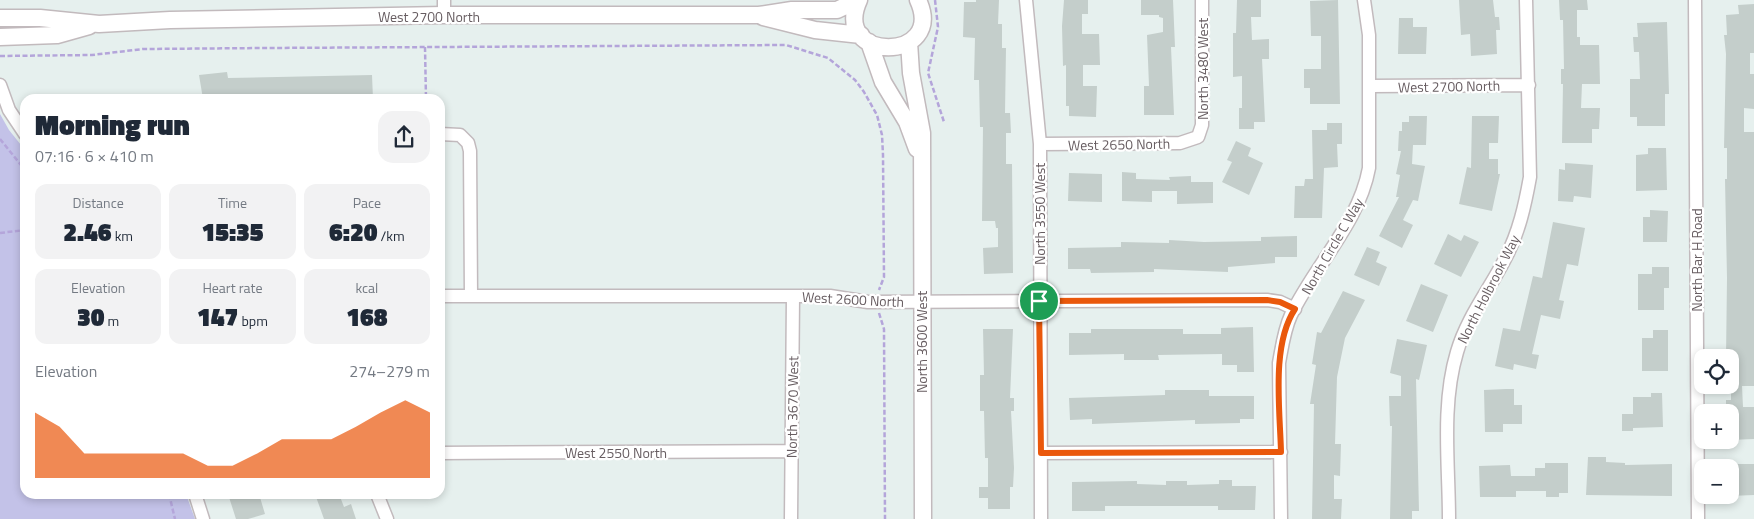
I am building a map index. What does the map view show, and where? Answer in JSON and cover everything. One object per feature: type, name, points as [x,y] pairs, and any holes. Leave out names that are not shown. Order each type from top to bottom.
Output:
[{"type":"street","name":"West 2700 North","points":[[0,18],[40,18],[99,24],[444,8],[759,15],[792,10],[837,10],[859,0]]},
{"type":"street","name":"North 3600 West","points":[[859,0],[855,18],[883,82],[912,134],[921,166]]},
{"type":"street","points":[[909,42],[917,33],[921,23],[922,12],[918,0]]},
{"type":"street","name":"North 3550 West","points":[[1026,0],[1040,144],[1041,519]]},
{"type":"street","name":"North 3480 West","points":[[1198,137],[1202,126],[1202,0]]},
{"type":"street","name":"North Circle C Way","points":[[1282,519],[1280,363],[1284,338],[1295,309],[1357,206],[1365,186],[1370,145],[1370,86],[1369,35],[1364,0]]},
{"type":"street","name":"North Holbrook Way","points":[[1448,519],[1449,396],[1457,352],[1466,329],[1506,257],[1525,205],[1530,177],[1526,0]]},
{"type":"street","name":"North Bar H Road","points":[[1695,0],[1698,519]]},
{"type":"street","name":"West 2700 North","points":[[759,15],[815,30],[865,39],[889,49],[900,47],[909,42]]},
{"type":"street","name":"West 2700 North","points":[[0,37],[56,35],[99,24]]},
{"type":"street","name":"North 3600 West","points":[[909,42],[910,73],[922,134],[923,519]]},
{"type":"street","points":[[0,85],[9,110],[20,126]]},
{"type":"street","name":"West 2700 North","points":[[1370,86],[1528,85]]},
{"type":"street","points":[[445,134],[460,135],[465,138],[470,150],[471,296]]},
{"type":"street","name":"West 2650 North","points":[[1040,144],[1180,143],[1198,137]]},
{"type":"street","name":"West 2600 North","points":[[445,296],[830,296],[868,302],[1267,300],[1280,302],[1295,309]]},
{"type":"street","name":"North 3670 West","points":[[791,519],[793,296]]},
{"type":"street","name":"West 2550 North","points":[[445,453],[792,451]]},
{"type":"street","points":[[1041,453],[1281,452]]},
{"type":"street","points":[[197,499],[203,519]]},
{"type":"street","points":[[380,499],[387,519]]},
{"type":"path","points":[[935,0],[938,27],[928,73],[944,122]]},
{"type":"path","points":[[803,49],[805,44]]},
{"type":"path","points":[[0,56],[92,55],[143,49],[681,48],[786,45],[803,49],[828,58],[843,68],[864,92],[877,115],[882,134],[883,164],[884,277],[879,295]]},
{"type":"path","points":[[425,47],[426,94]]},
{"type":"path","points":[[0,139],[20,164]]},
{"type":"path","points":[[0,233],[20,231]]},
{"type":"path","points":[[879,309],[879,318],[884,328],[885,519]]},
{"type":"path","points":[[170,499],[175,519]]},
{"type":"shaded area","points":[[0,114],[20,144],[20,499],[188,499],[195,519],[0,519]]},
{"type":"building","points":[[976,0],[999,0],[998,24],[1002,24],[1002,48],[1006,48],[1005,113],[1010,113],[1011,133],[1006,133],[1006,164],[1012,164],[1013,273],[984,274],[983,248],[998,247],[998,228],[996,228],[995,221],[982,221],[983,127],[980,127],[979,80],[974,80],[975,38],[963,37],[964,2],[976,2]]},
{"type":"building","points":[[1064,0],[1088,0],[1088,14],[1082,14],[1082,34],[1099,34],[1100,65],[1083,65],[1083,86],[1097,86],[1096,117],[1069,116],[1069,106],[1066,106],[1066,65],[1063,66],[1062,26]]},
{"type":"building","points":[[1141,0],[1173,0],[1175,47],[1171,47],[1174,115],[1144,115],[1144,86],[1149,86],[1147,35],[1163,32],[1163,18],[1159,17],[1159,15],[1141,15]]},
{"type":"building","points":[[1237,0],[1261,0],[1261,17],[1251,17],[1252,40],[1269,39],[1269,59],[1262,59],[1265,122],[1254,122],[1254,129],[1239,129],[1239,108],[1242,108],[1242,76],[1233,77],[1233,33],[1236,33]]},
{"type":"building","points":[[1338,0],[1340,104],[1310,104],[1310,88],[1304,88],[1304,69],[1321,69],[1321,36],[1311,36],[1310,1]]},
{"type":"building","points":[[1459,0],[1493,0],[1495,17],[1499,17],[1500,30],[1496,30],[1497,54],[1471,56],[1470,34],[1461,35]]},
{"type":"building","points":[[1559,0],[1587,0],[1588,10],[1577,10],[1577,37],[1580,37],[1580,45],[1599,45],[1600,84],[1582,84],[1581,108],[1600,108],[1599,129],[1592,129],[1592,143],[1562,143],[1563,84],[1561,84],[1561,69],[1564,69],[1563,20],[1560,20]]},
{"type":"building","points":[[1754,4],[1754,53],[1750,53],[1750,74],[1754,74],[1754,109],[1744,108],[1744,132],[1754,132],[1754,386],[1742,386],[1743,407],[1754,407],[1754,439],[1739,440],[1739,404],[1726,404],[1726,400],[1731,400],[1731,394],[1739,394],[1739,349],[1726,349],[1725,179],[1727,179],[1727,148],[1724,148],[1726,54],[1724,35],[1727,35],[1726,15],[1739,14],[1738,5]]},
{"type":"building","points":[[1399,18],[1413,18],[1413,27],[1427,27],[1426,54],[1398,54]]},
{"type":"building","points":[[1667,22],[1669,94],[1665,94],[1665,126],[1637,126],[1637,117],[1630,117],[1630,79],[1640,79],[1639,52],[1634,52],[1633,37],[1638,37],[1637,23]]},
{"type":"building","points":[[227,72],[228,78],[372,75],[373,94],[202,94],[199,75]]},
{"type":"building","points":[[1409,116],[1427,116],[1426,145],[1413,145],[1412,164],[1425,166],[1418,201],[1413,200],[1403,220],[1413,225],[1402,248],[1379,236],[1399,197],[1396,197],[1400,175],[1396,174],[1401,151],[1398,151],[1399,131],[1402,131],[1402,122],[1409,122]]},
{"type":"building","points":[[1472,116],[1499,116],[1498,143],[1489,143],[1489,159],[1498,159],[1498,174],[1500,174],[1492,211],[1459,204],[1467,167],[1471,168]]},
{"type":"building","points":[[1327,123],[1342,123],[1342,144],[1337,144],[1338,167],[1324,168],[1322,218],[1294,218],[1295,186],[1304,186],[1305,179],[1313,179],[1312,130],[1327,130]]},
{"type":"building","points":[[1236,141],[1251,148],[1248,156],[1263,163],[1249,195],[1222,182],[1232,162],[1227,160]]},
{"type":"building","points":[[1648,148],[1666,148],[1667,190],[1636,191],[1636,155],[1648,154]]},
{"type":"building","points":[[1565,163],[1593,165],[1591,198],[1574,196],[1573,202],[1558,201],[1559,169],[1565,170]]},
{"type":"building","points":[[1122,172],[1136,173],[1136,179],[1170,180],[1169,177],[1191,176],[1191,182],[1213,182],[1213,203],[1177,204],[1177,191],[1152,191],[1152,202],[1122,201]]},
{"type":"building","points":[[1069,173],[1102,174],[1102,202],[1068,201]]},
{"type":"building","points":[[1650,210],[1668,211],[1667,242],[1643,242],[1643,217],[1650,217]]},
{"type":"building","points":[[1553,222],[1585,228],[1578,266],[1567,264],[1559,300],[1564,301],[1560,319],[1541,315],[1532,354],[1539,355],[1536,369],[1514,364],[1513,370],[1495,366],[1503,328],[1520,331],[1533,276],[1542,278]]},
{"type":"building","points":[[1448,234],[1461,241],[1464,235],[1479,242],[1461,277],[1434,264]]},
{"type":"building","points":[[1297,236],[1297,257],[1275,257],[1275,263],[1228,267],[1228,272],[1154,269],[1154,272],[1091,273],[1090,269],[1068,269],[1068,248],[1121,247],[1121,242],[1169,243],[1169,240],[1204,242],[1261,241],[1261,237]]},
{"type":"building","points":[[1367,247],[1380,252],[1376,262],[1387,267],[1379,286],[1354,275]]},
{"type":"building","points":[[1652,267],[1669,267],[1669,288],[1664,288],[1664,310],[1638,310],[1638,274],[1652,274]]},
{"type":"building","points":[[1421,284],[1448,295],[1433,332],[1406,321]]},
{"type":"building","points":[[1343,291],[1365,300],[1345,338],[1337,377],[1335,444],[1341,444],[1340,476],[1334,475],[1334,499],[1342,499],[1341,519],[1312,519],[1314,404],[1310,404],[1316,365],[1312,364],[1317,332],[1321,333]]},
{"type":"building","points":[[1253,327],[1254,372],[1237,372],[1237,365],[1222,365],[1222,354],[1158,355],[1159,360],[1124,360],[1124,354],[1069,355],[1069,333],[1091,333],[1091,329],[1183,329],[1183,334],[1221,334],[1221,328]]},
{"type":"building","points":[[983,329],[1013,329],[1010,398],[1014,398],[1014,411],[1011,411],[1014,468],[1013,487],[1010,487],[1010,509],[988,509],[988,498],[979,498],[979,487],[988,487],[988,458],[985,458],[984,411],[980,411],[980,375],[984,375]]},
{"type":"building","points":[[1653,330],[1668,330],[1668,371],[1642,371],[1642,338],[1653,338]]},
{"type":"building","points":[[1397,339],[1427,345],[1419,380],[1416,379],[1419,511],[1412,511],[1412,519],[1390,519],[1392,426],[1390,426],[1389,396],[1401,396],[1401,376],[1390,373]]},
{"type":"building","points":[[1514,389],[1514,405],[1522,405],[1522,424],[1503,424],[1503,432],[1485,432],[1484,390]]},
{"type":"building","points":[[1165,390],[1209,390],[1209,396],[1254,396],[1254,419],[1240,419],[1240,423],[1195,424],[1195,420],[1092,424],[1092,419],[1070,420],[1069,398],[1165,395]]},
{"type":"building","points":[[1651,393],[1662,393],[1663,427],[1633,428],[1633,431],[1622,431],[1622,414],[1633,414],[1633,397],[1651,397]]},
{"type":"building","points":[[1588,457],[1606,457],[1606,462],[1625,463],[1625,465],[1672,464],[1672,496],[1586,495]]},
{"type":"building","points":[[1545,463],[1568,463],[1568,493],[1559,493],[1559,497],[1546,497],[1546,491],[1516,491],[1516,497],[1480,497],[1479,466],[1510,465],[1511,476],[1535,476],[1535,468],[1545,468]]},
{"type":"building","points":[[1739,464],[1754,464],[1754,495],[1739,496]]},
{"type":"building","points":[[1219,480],[1232,480],[1232,486],[1256,486],[1255,510],[1218,510],[1218,506],[1105,506],[1105,511],[1072,511],[1072,482],[1137,481],[1137,484],[1166,485],[1166,481],[1187,481],[1187,485],[1219,484]]},
{"type":"building","points":[[230,499],[260,499],[265,514],[248,519],[236,519]]},
{"type":"building","points":[[317,499],[341,499],[344,507],[351,504],[356,519],[324,519]]},
{"type":"route","points":[[1267,300],[1280,302],[1295,309],[1291,315],[1284,338],[1280,363],[1281,452],[1041,453],[1039,301],[1267,300]]}]
